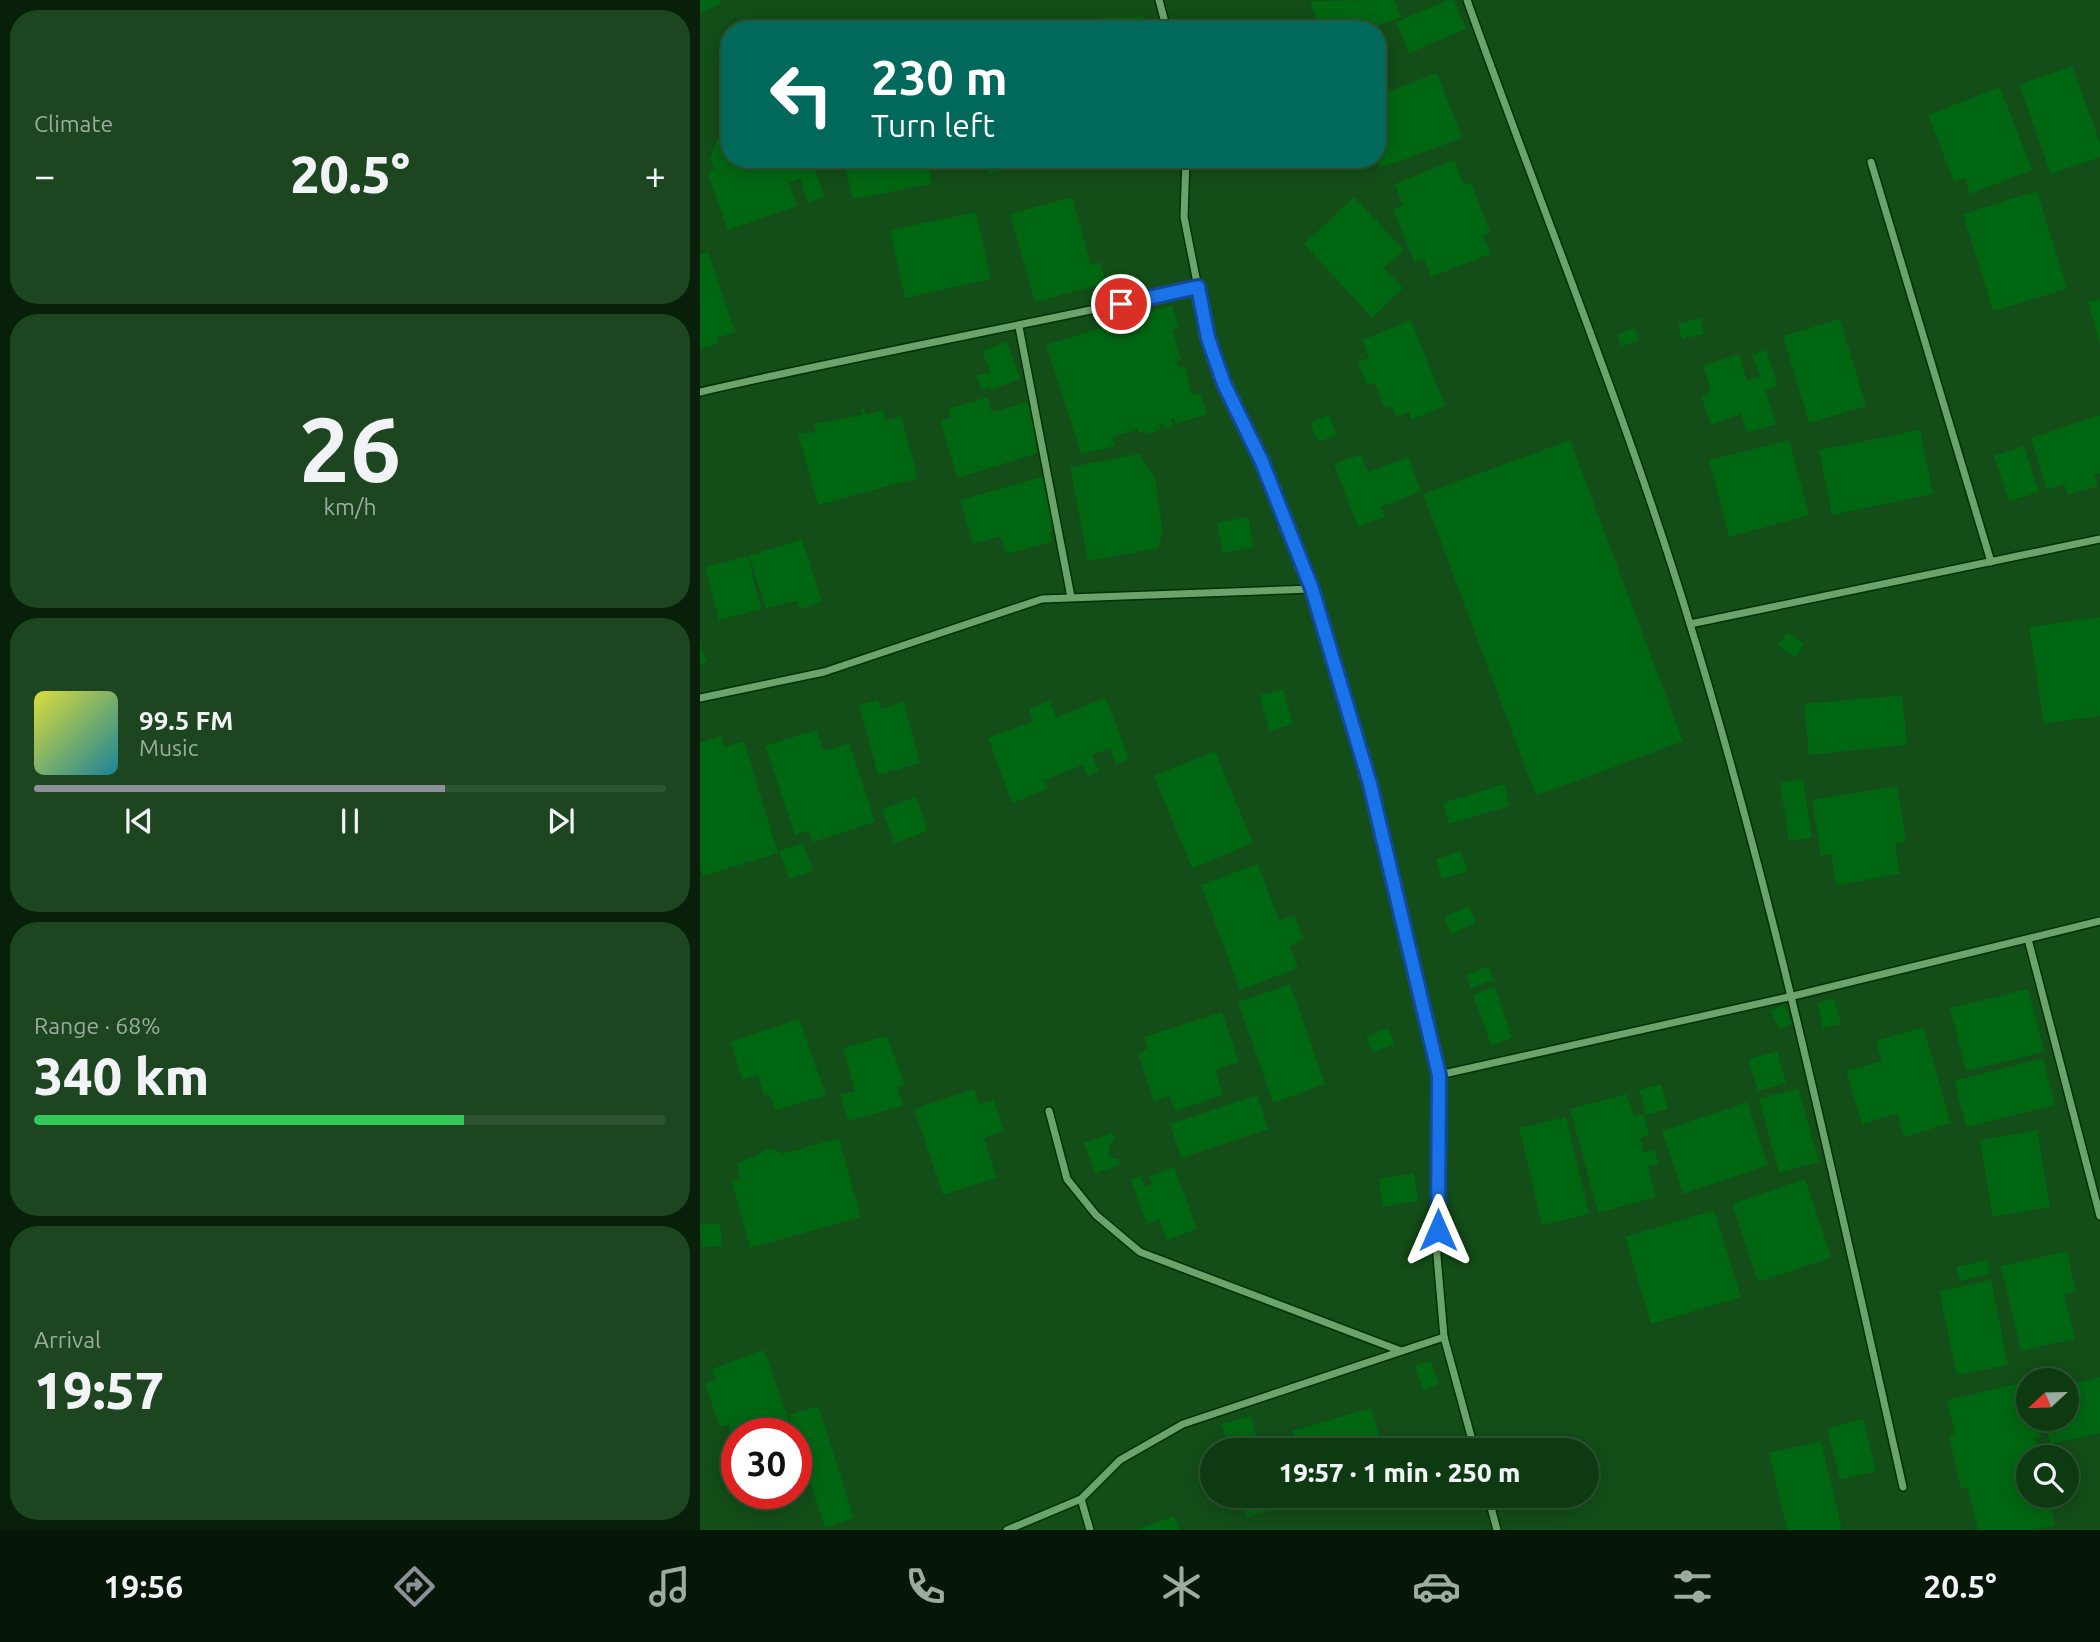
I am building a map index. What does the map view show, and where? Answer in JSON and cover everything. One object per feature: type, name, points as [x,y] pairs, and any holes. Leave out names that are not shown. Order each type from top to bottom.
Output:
[{"type":"street","points":[[1159,0],[1165,21]]},
{"type":"street","points":[[1467,0],[1580,299],[1690,624],[1793,996],[1903,1487]]},
{"type":"street","points":[[1871,162],[1991,562]]},
{"type":"street","points":[[1186,168],[1184,217],[1208,338],[1224,384],[1262,462],[1312,589],[1370,784],[1439,1075],[1437,1256],[1444,1337],[1471,1438]]},
{"type":"street","points":[[700,392],[850,358],[1019,327],[1198,287]]},
{"type":"street","points":[[1019,327],[1071,597]]},
{"type":"street","points":[[1690,624],[2100,540]]},
{"type":"street","points":[[700,698],[824,672],[1042,599],[1312,589]]},
{"type":"street","points":[[1439,1075],[1793,996],[2100,921]]},
{"type":"street","points":[[2028,939],[2100,1216]]},
{"type":"street","points":[[1049,1111],[1067,1180],[1096,1215],[1140,1252],[1402,1351]]},
{"type":"street","points":[[1007,1530],[1081,1499],[1120,1460],[1183,1424],[1444,1337]]},
{"type":"street","points":[[1081,1499],[1090,1530]]},
{"type":"street","points":[[1491,1508],[1497,1530]]},
{"type":"building","points":[[700,0],[720,0],[721,4],[700,13]]},
{"type":"building","points":[[1394,0],[1401,17],[1386,23],[1318,21],[1310,1]]},
{"type":"building","points":[[1448,0],[1454,0],[1466,29],[1409,53],[1396,22]]},
{"type":"building","points":[[1144,17],[1144,21],[1103,21],[1103,18]]},
{"type":"building","points":[[2072,66],[2100,143],[2100,157],[2051,174],[2019,85]]},
{"type":"building","points":[[1437,73],[1462,138],[1386,166],[1386,93]]},
{"type":"building","points":[[2000,87],[2032,170],[1970,194],[1965,178],[1954,182],[1928,115]]},
{"type":"building","points":[[721,139],[721,168],[814,168],[825,197],[808,203],[800,179],[789,183],[797,206],[728,230],[708,175],[714,169],[710,159],[717,140]]},
{"type":"building","points":[[1454,160],[1464,185],[1471,183],[1490,232],[1483,235],[1490,254],[1431,277],[1424,259],[1414,262],[1393,209],[1403,205],[1395,184]]},
{"type":"building","points":[[846,168],[929,168],[932,184],[852,199]]},
{"type":"building","points":[[988,168],[1006,168],[990,173]]},
{"type":"building","points":[[2037,191],[2067,289],[1993,311],[1963,214]]},
{"type":"building","points":[[1072,197],[1091,265],[1100,262],[1106,283],[1035,302],[1010,214]]},
{"type":"building","points":[[1354,197],[1404,250],[1384,268],[1403,288],[1372,318],[1304,244]]},
{"type":"building","points":[[976,212],[991,279],[905,298],[890,230]]},
{"type":"building","points":[[708,252],[735,332],[717,338],[719,343],[700,349],[700,255]]},
{"type":"building","points":[[2100,299],[2100,341],[2099,341],[2088,302]]},
{"type":"building","points":[[1172,305],[1179,328],[1172,330],[1181,360],[1177,361],[1179,368],[1185,366],[1192,395],[1200,393],[1207,414],[1175,424],[1174,418],[1170,419],[1173,426],[1165,429],[1163,423],[1159,424],[1161,430],[1146,434],[1145,431],[1139,433],[1138,429],[1113,437],[1115,446],[1081,454],[1046,345]]},
{"type":"building","points":[[1700,318],[1704,334],[1682,339],[1678,324]]},
{"type":"building","points":[[1840,319],[1866,406],[1809,423],[1783,336]]},
{"type":"building","points":[[1411,320],[1445,406],[1411,420],[1409,412],[1396,417],[1392,406],[1385,409],[1375,383],[1367,385],[1358,362],[1369,358],[1362,340]]},
{"type":"building","points":[[1635,328],[1639,341],[1621,346],[1617,334]]},
{"type":"building","points":[[1007,342],[1020,379],[990,390],[989,387],[981,390],[976,376],[990,372],[982,351]]},
{"type":"building","points":[[1766,350],[1778,386],[1765,390],[1776,424],[1747,433],[1741,414],[1711,425],[1701,396],[1711,392],[1703,366],[1739,354],[1747,380],[1760,376],[1752,355]]},
{"type":"building","points":[[988,397],[992,412],[1027,402],[1039,443],[1036,444],[1038,453],[957,478],[940,420],[951,418],[948,409]]},
{"type":"building","points":[[864,408],[866,415],[883,410],[886,420],[901,416],[918,478],[818,505],[798,434],[817,432],[814,424],[862,415],[860,410]]},
{"type":"building","points":[[1329,415],[1337,435],[1318,442],[1310,423]]},
{"type":"building","points":[[2100,415],[2100,473],[2094,475],[2098,486],[2068,495],[2064,484],[2047,490],[2031,438]]},
{"type":"building","points":[[1920,430],[1933,494],[1832,515],[1819,450]]},
{"type":"building","points":[[1570,440],[1683,741],[1536,796],[1423,494]]},
{"type":"building","points":[[1789,440],[1809,515],[1729,537],[1709,460]]},
{"type":"building","points":[[2024,446],[2039,492],[2009,501],[1994,456]]},
{"type":"building","points":[[1139,454],[1155,479],[1163,532],[1158,548],[1088,561],[1070,467]]},
{"type":"building","points":[[1361,454],[1368,472],[1408,457],[1421,492],[1381,507],[1385,517],[1358,527],[1334,464]]},
{"type":"building","points":[[1042,477],[1057,530],[1049,532],[1052,542],[1006,554],[1000,536],[973,544],[960,500]]},
{"type":"building","points":[[1248,517],[1254,547],[1223,553],[1217,523]]},
{"type":"building","points":[[802,539],[822,602],[800,609],[797,601],[766,608],[749,556]]},
{"type":"building","points":[[748,556],[761,609],[719,620],[705,567]]},
{"type":"building","points":[[2100,617],[2100,716],[2044,724],[2029,627]]},
{"type":"building","points":[[1788,632],[1804,644],[1795,658],[1778,645]]},
{"type":"building","points":[[700,643],[707,662],[700,664]]},
{"type":"building","points":[[1283,689],[1293,724],[1269,731],[1260,695]]},
{"type":"building","points":[[1902,695],[1907,745],[1809,755],[1804,704]]},
{"type":"building","points":[[1106,698],[1129,759],[1116,764],[1110,748],[1092,755],[1099,772],[1087,776],[1083,765],[1044,780],[1048,789],[1012,803],[988,738],[1033,721],[1029,709],[1050,701],[1056,717]]},
{"type":"building","points":[[878,700],[881,709],[904,702],[920,763],[878,775],[859,705]]},
{"type":"building","points":[[816,730],[824,751],[849,743],[875,822],[813,842],[809,831],[795,835],[765,746]]},
{"type":"building","points":[[721,736],[724,747],[744,741],[778,853],[703,876],[700,866],[700,743]]},
{"type":"building","points":[[1215,751],[1253,843],[1192,868],[1154,776]]},
{"type":"building","points":[[1803,779],[1812,838],[1789,841],[1780,783]]},
{"type":"building","points":[[1504,784],[1510,806],[1449,824],[1443,803]]},
{"type":"building","points":[[1897,786],[1906,842],[1895,844],[1900,874],[1836,885],[1831,854],[1821,856],[1812,800]]},
{"type":"building","points":[[916,797],[928,831],[894,843],[882,809]]},
{"type":"building","points":[[803,843],[813,871],[789,879],[779,851]]},
{"type":"building","points":[[1461,851],[1468,871],[1442,879],[1436,859]]},
{"type":"building","points":[[1258,864],[1279,921],[1294,915],[1303,938],[1290,947],[1298,968],[1240,990],[1201,885]]},
{"type":"building","points":[[1469,906],[1476,923],[1451,934],[1444,917]]},
{"type":"building","points":[[1489,966],[1494,980],[1471,988],[1466,975]]},
{"type":"building","points":[[1290,984],[1325,1084],[1273,1103],[1238,1002]]},
{"type":"building","points":[[1495,987],[1512,1038],[1491,1045],[1473,995]]},
{"type":"building","points":[[2028,989],[2044,1052],[1966,1071],[1950,1008]]},
{"type":"building","points":[[1834,998],[1841,1024],[1823,1028],[1817,1003]]},
{"type":"building","points":[[1784,1005],[1792,1024],[1779,1029],[1771,1011]]},
{"type":"building","points":[[1222,1012],[1239,1062],[1215,1070],[1223,1095],[1175,1111],[1170,1096],[1154,1101],[1138,1053],[1148,1049],[1144,1037]]},
{"type":"building","points":[[799,1019],[826,1095],[776,1110],[769,1094],[764,1095],[758,1075],[742,1080],[731,1042]]},
{"type":"building","points":[[1923,1027],[1951,1123],[1904,1137],[1897,1114],[1862,1124],[1846,1071],[1882,1061],[1876,1041]]},
{"type":"building","points":[[1388,1028],[1394,1044],[1373,1053],[1366,1037]]},
{"type":"building","points":[[887,1036],[905,1085],[897,1087],[903,1106],[848,1121],[840,1095],[855,1091],[843,1048]]},
{"type":"building","points":[[1777,1051],[1786,1083],[1758,1091],[1748,1060]]},
{"type":"building","points":[[2043,1058],[2055,1105],[1966,1127],[1954,1081]]},
{"type":"building","points":[[1661,1084],[1668,1109],[1646,1115],[1639,1090]]},
{"type":"building","points":[[1798,1088],[1819,1162],[1779,1173],[1759,1099]]},
{"type":"building","points":[[974,1089],[979,1104],[994,1100],[1004,1131],[984,1138],[997,1178],[943,1195],[914,1109]]},
{"type":"building","points":[[1627,1094],[1634,1116],[1644,1114],[1649,1135],[1640,1138],[1644,1153],[1654,1150],[1659,1164],[1648,1167],[1656,1197],[1598,1213],[1570,1109]]},
{"type":"building","points":[[1257,1095],[1268,1129],[1181,1158],[1170,1124]]},
{"type":"building","points":[[1747,1102],[1768,1165],[1683,1194],[1662,1131]]},
{"type":"building","points":[[1566,1117],[1589,1214],[1542,1225],[1519,1128]]},
{"type":"building","points":[[2037,1130],[2050,1207],[1993,1217],[1980,1140]]},
{"type":"building","points":[[1113,1133],[1115,1140],[1109,1144],[1109,1157],[1119,1159],[1120,1165],[1095,1173],[1084,1143]]},
{"type":"building","points":[[839,1138],[861,1217],[750,1248],[732,1182],[740,1178],[737,1164],[771,1148],[782,1154]]},
{"type":"building","points":[[1174,1167],[1197,1229],[1167,1240],[1159,1219],[1147,1224],[1131,1180],[1141,1176],[1145,1187],[1152,1184],[1149,1176]]},
{"type":"building","points":[[1414,1173],[1418,1201],[1383,1207],[1379,1179]]},
{"type":"building","points":[[1805,1179],[1831,1258],[1758,1282],[1732,1204]]},
{"type":"building","points":[[1714,1210],[1741,1297],[1651,1324],[1625,1237]]},
{"type":"building","points":[[720,1223],[722,1246],[702,1247],[700,1225]]},
{"type":"building","points":[[2067,1251],[2076,1292],[2064,1295],[2075,1339],[2021,1351],[2001,1266]]},
{"type":"building","points":[[1987,1260],[1990,1274],[1960,1281],[1956,1267]]},
{"type":"building","points":[[1991,1280],[2008,1365],[1957,1375],[1939,1291]]},
{"type":"building","points":[[764,1350],[788,1418],[721,1418],[720,1427],[705,1384],[716,1380],[712,1369]]},
{"type":"building","points":[[1431,1361],[1439,1384],[1423,1390],[1415,1366]]},
{"type":"building","points":[[2100,1377],[2100,1433],[2050,1444],[2048,1432],[2079,1432],[2079,1382]]},
{"type":"building","points":[[2016,1384],[2016,1432],[2040,1432],[2041,1437],[2035,1438],[2036,1445],[2016,1445],[2016,1508],[2051,1508],[2055,1525],[2032,1530],[1978,1530],[1967,1487],[1961,1489],[1949,1436],[1955,1435],[1947,1400]]},
{"type":"building","points":[[818,1406],[854,1518],[825,1528],[812,1487],[812,1418],[790,1418],[789,1415]]},
{"type":"building","points":[[1371,1408],[1380,1438],[1294,1438],[1292,1431]]},
{"type":"building","points":[[1251,1416],[1257,1438],[1226,1438],[1222,1424]]},
{"type":"building","points":[[1863,1419],[1876,1471],[1840,1480],[1827,1428]]},
{"type":"building","points":[[1821,1441],[1842,1530],[1787,1530],[1769,1453]]},
{"type":"building","points":[[1245,1508],[1276,1508],[1276,1509],[1247,1517]]},
{"type":"building","points":[[1174,1516],[1179,1530],[1135,1530]]},
{"type":"route","points":[[1121,304],[1198,287],[1208,338],[1224,384],[1262,462],[1312,589],[1370,784],[1439,1075],[1438,1230]]}]
